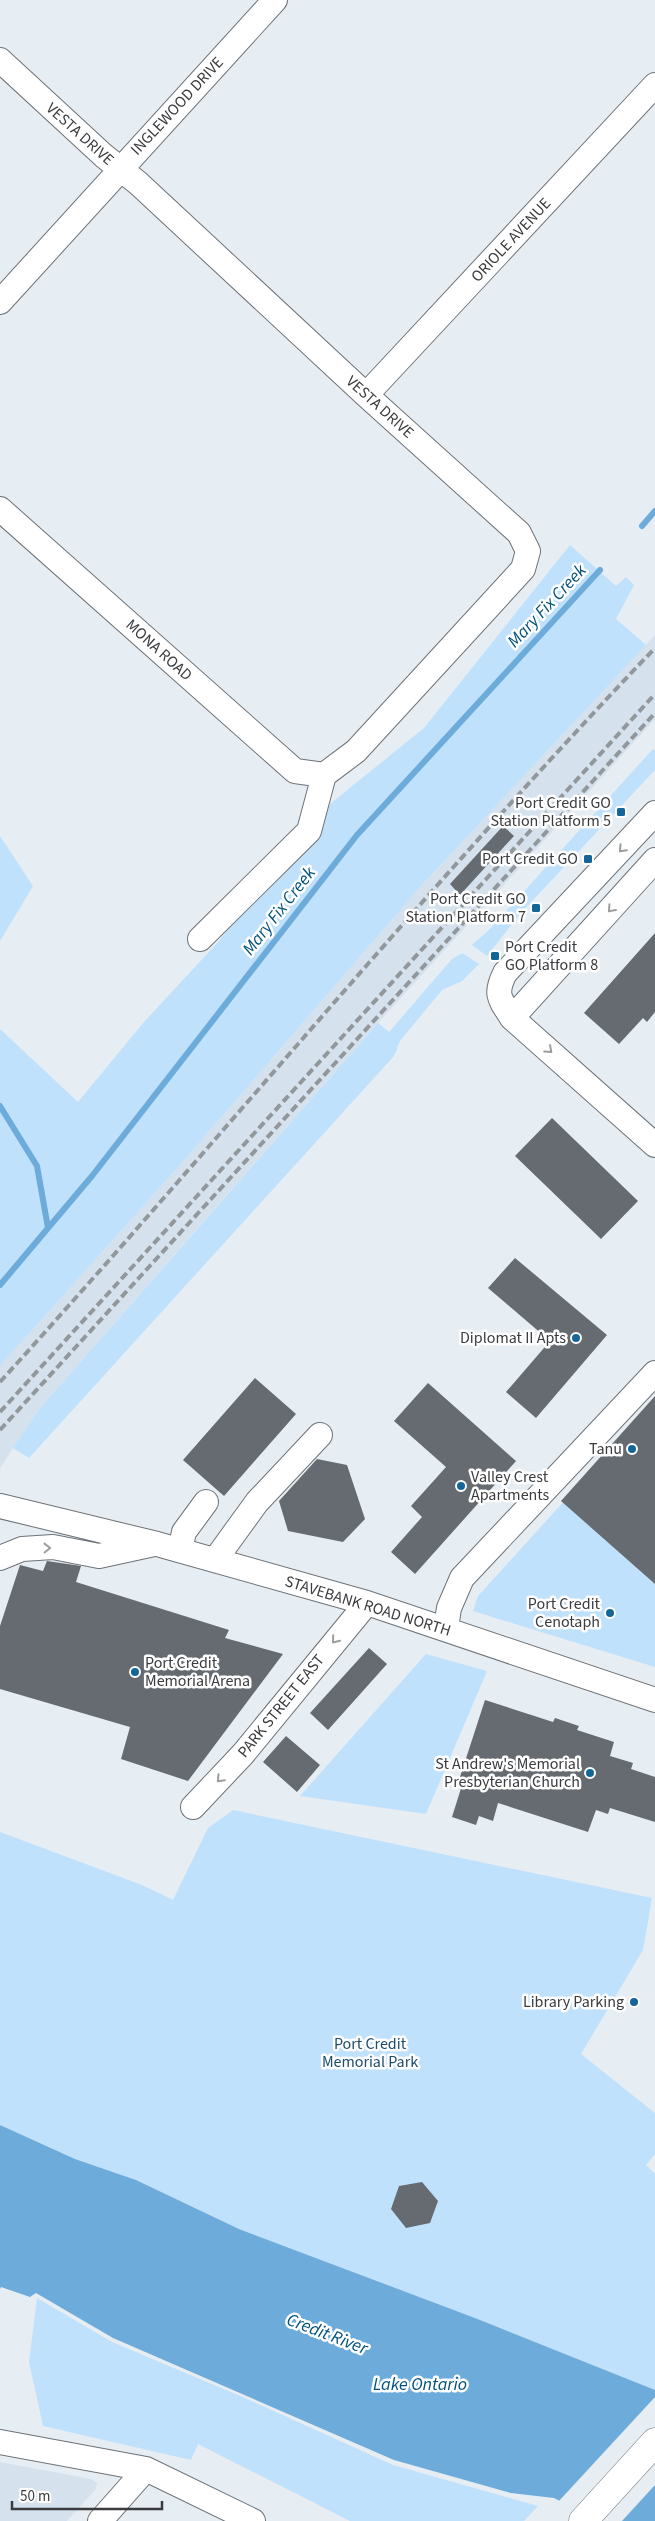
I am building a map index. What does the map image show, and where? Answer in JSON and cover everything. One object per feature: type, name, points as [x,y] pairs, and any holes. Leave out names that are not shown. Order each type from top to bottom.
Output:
[{"type":"main road","points":[[583,2521],[655,2442]]},
{"type":"street","name":"INGLEWOOD DRIVE","points":[[0,302],[275,0]]},
{"type":"street","name":"VESTA DRIVE","points":[[0,60],[120,169],[138,183],[366,395],[519,533],[528,551],[523,569],[356,751],[324,775]]},
{"type":"street","name":"ORIOLE AVENUE","points":[[366,395],[655,85]]},
{"type":"street","name":"MONA ROAD","points":[[0,509],[295,771],[324,775]]},
{"type":"street","points":[[200,939],[309,831],[324,775]]},
{"type":"street","points":[[655,813],[505,973],[499,985],[499,998],[512,1018],[655,1145]]},
{"type":"street","points":[[512,1018],[655,860]]},
{"type":"street","points":[[446,1628],[449,1608],[462,1578],[655,1373]]},
{"type":"street","points":[[215,1560],[258,1502],[320,1436]]},
{"type":"street","points":[[180,1550],[184,1532],[206,1502]]},
{"type":"street","name":"STAVEBANK ROAD NORTH","points":[[0,1506],[180,1550],[367,1603],[446,1628],[655,1700]]},
{"type":"street","points":[[0,1558],[22,1549],[53,1547],[99,1556],[157,1544]]},
{"type":"street","name":"PARK STREET EAST","points":[[193,1807],[243,1754],[367,1603]]},
{"type":"street","points":[[0,2442],[146,2469],[253,2521]]},
{"type":"street","points":[[100,2521],[146,2469]]},
{"type":"shaded area","points":[[655,635],[655,719],[378,1023],[40,1408],[0,1468],[0,1366],[180,1165],[421,886]]},
{"type":"shaded area","points":[[0,2462],[91,2479],[97,2483],[96,2489],[67,2521],[0,2521]]},
{"type":"green space","points":[[570,545],[616,586],[626,577],[634,585],[616,619],[646,645],[421,886],[180,1165],[0,1366],[0,1029],[78,1102],[144,1022],[219,941],[315,816],[424,728]]},
{"type":"green space","points":[[653,749],[655,751],[655,770],[519,915],[487,956],[472,945],[489,930]]},
{"type":"green space","points":[[0,836],[33,886],[0,941]]},
{"type":"green space","points":[[462,953],[479,964],[462,981],[442,990],[400,1041],[394,1056],[29,1458],[13,1448],[40,1408],[378,1023],[389,1032],[452,959]]},
{"type":"green space","points":[[567,1498],[655,1564],[655,1667],[473,1611],[478,1596]]},
{"type":"green space","points":[[426,1654],[487,1671],[426,1814],[300,1796]]},
{"type":"green space","name":"Port Credit Memorial Park","points":[[233,1810],[652,1898],[643,1950],[581,2054],[655,2113],[655,2154],[646,2165],[655,2174],[655,2390],[475,2318],[239,2229],[136,2180],[75,2159],[0,2125],[0,1832],[142,1885],[173,1900],[208,1828]]},
{"type":"green space","points":[[37,2298],[112,2342],[245,2398],[393,2465],[538,2506],[524,2521],[350,2521],[198,2444],[191,2460],[43,2426],[29,2362]]},
{"type":"water","name":"Lake Ontario","points":[[0,2125],[75,2159],[136,2180],[239,2229],[475,2318],[655,2390],[655,2521],[599,2521],[554,2498],[511,2493],[394,2460],[113,2338],[36,2293],[30,2297],[1,2287],[0,2289]]},
{"type":"pier","points":[[655,2397],[655,2485],[622,2521],[594,2521],[558,2502]]},
{"type":"building","points":[[503,826],[514,836],[460,895],[450,884]]},
{"type":"building","points":[[655,933],[655,1012],[647,1022],[643,1018],[619,1044],[584,1013]]},
{"type":"building","points":[[552,1118],[638,1201],[601,1239],[515,1156]]},
{"type":"building","name":"Diplomat II Apts","points":[[515,1258],[607,1335],[536,1418],[506,1392],[550,1341],[488,1288]]},
{"type":"building","points":[[255,1378],[296,1414],[224,1496],[183,1460]]},
{"type":"building","name":"Valley Crest Apartments","points":[[428,1383],[516,1461],[415,1574],[391,1552],[422,1517],[411,1506],[446,1467],[394,1421]]},
{"type":"building","name":"Tanu","points":[[655,1396],[655,1584],[561,1501]]},
{"type":"building","points":[[317,1459],[347,1465],[365,1519],[343,1542],[288,1531],[279,1501]]},
{"type":"building","name":"Port Credit Memorial Arena","points":[[47,1561],[81,1566],[76,1582],[229,1630],[225,1638],[283,1654],[188,1781],[121,1759],[130,1727],[0,1689],[0,1626],[20,1565],[43,1571]]},
{"type":"building","points":[[369,1648],[387,1664],[328,1730],[310,1713]]},
{"type":"building","points":[[485,1700],[553,1722],[555,1718],[579,1726],[577,1730],[614,1742],[610,1756],[633,1763],[631,1769],[655,1777],[655,1822],[610,1808],[608,1814],[596,1810],[588,1832],[498,1803],[493,1821],[479,1816],[476,1825],[452,1817],[463,1782],[459,1780]]},
{"type":"building","points":[[286,1736],[320,1765],[297,1792],[263,1762]]},
{"type":"building","points":[[422,2182],[438,2201],[430,2223],[406,2228],[391,2209],[399,2186]]},
{"type":"waterway","name":"Mary Fix Creek","points":[[642,526],[655,511]]},
{"type":"waterway","name":"Mary Fix Creek","points":[[0,1285],[92,1176],[357,835],[600,570]]},
{"type":"waterway","points":[[0,1106],[37,1166],[48,1228]]},
{"type":"railway","points":[[0,1382],[488,828],[655,648]]},
{"type":"railway","points":[[0,1412],[655,694]]},
{"type":"railway","points":[[0,1430],[655,713]]},
{"type":"place","name":"Port Credit GO Station Platform 5","points":[[621,812]]},
{"type":"place","name":"Port Credit GO","points":[[588,859]]},
{"type":"place","name":"Port Credit GO Station Platform 7","points":[[536,908]]},
{"type":"place","name":"Port Credit GO Platform 8","points":[[495,956]]},
{"type":"place","name":"Diplomat II Apts","points":[[576,1338]]},
{"type":"place","name":"Tanu","points":[[632,1449]]},
{"type":"place","name":"Valley Crest Apartments","points":[[461,1486]]},
{"type":"place","name":"Port Credit Cenotaph","points":[[610,1613]]},
{"type":"place","name":"Port Credit Memorial Arena","points":[[135,1672]]},
{"type":"place","name":"St Andrew's Memorial Presbyterian Church","points":[[590,1773]]},
{"type":"place","name":"Library Parking","points":[[634,2002]]},
{"type":"water label","name":"Credit River","points":[[327,2334]]}]
